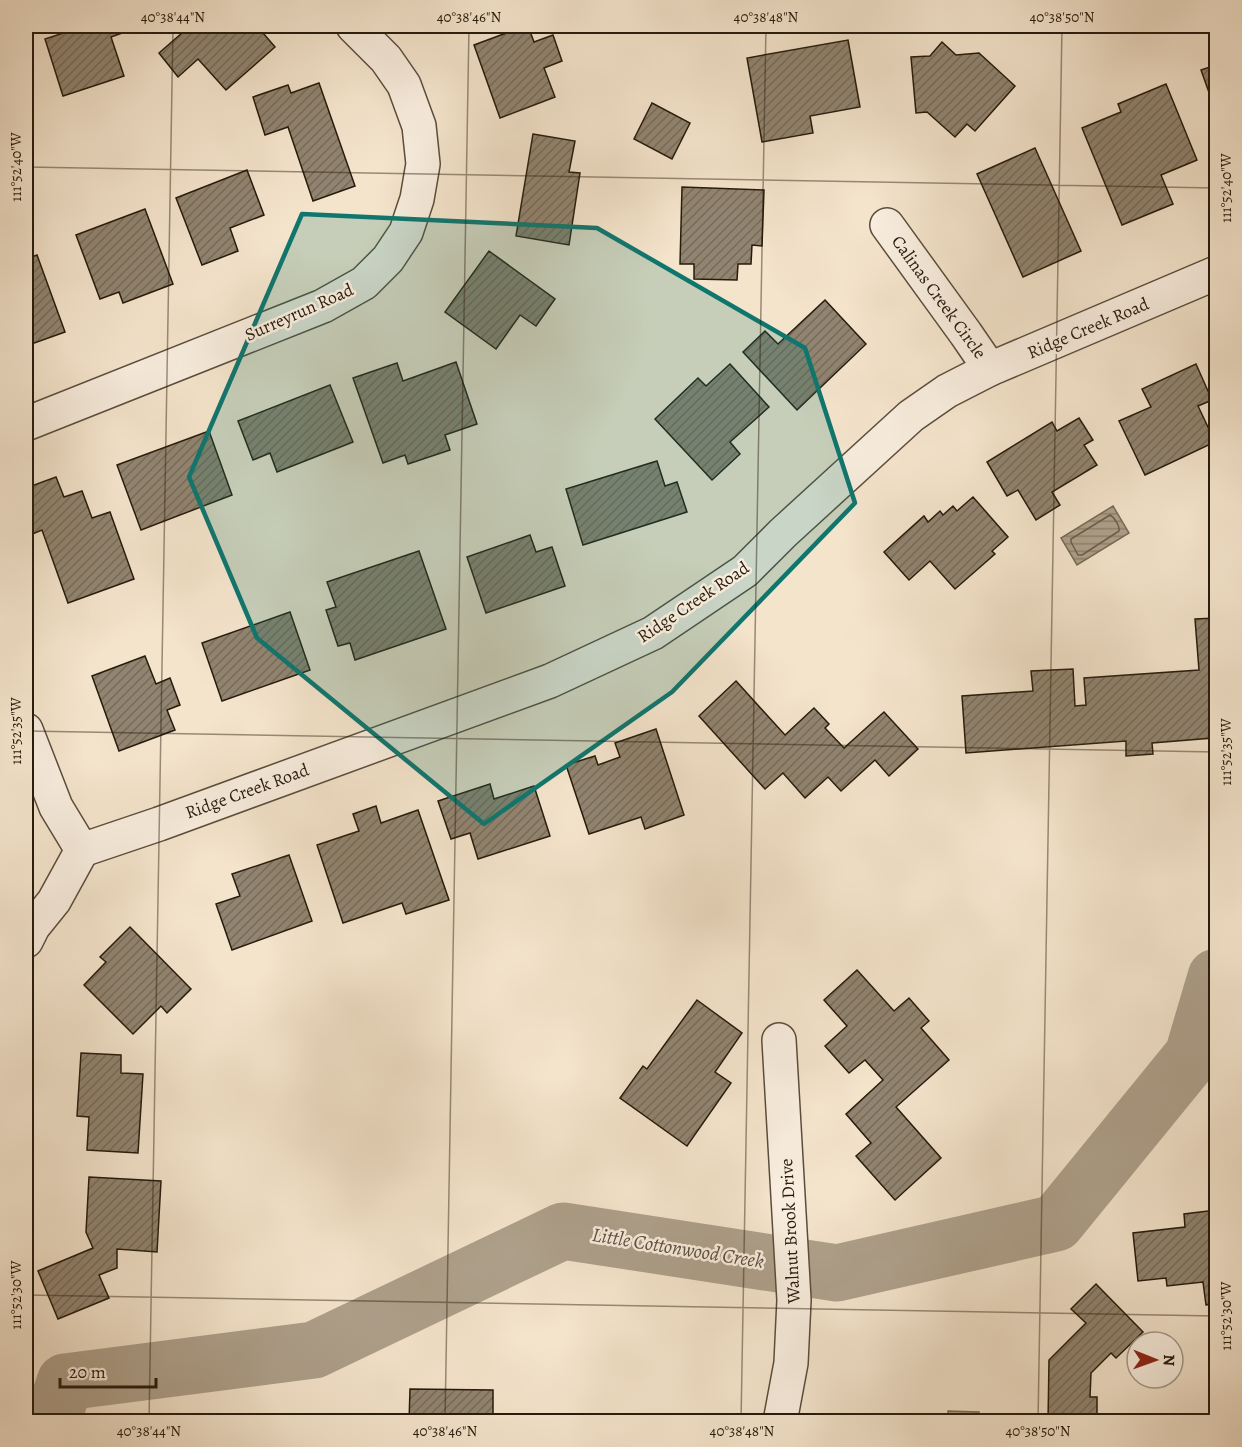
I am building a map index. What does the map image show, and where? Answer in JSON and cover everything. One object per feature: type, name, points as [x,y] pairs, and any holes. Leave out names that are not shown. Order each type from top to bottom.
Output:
[{"type":"street","name":"Surreyrun Road","points":[[26,424],[323,306],[364,283],[388,258],[406,232],[417,199],[423,164],[419,126],[404,85],[386,59],[353,26]]},
{"type":"street","name":"Calinas Creek Circle","points":[[887,225],[990,369]]},
{"type":"street","name":"Ridge Creek Road","points":[[82,850],[550,681],[653,633],[745,571],[783,533],[911,416],[947,391],[990,369],[1216,273]]},
{"type":"street","points":[[26,730],[56,807],[82,850],[54,901],[33,927],[26,941]]},
{"type":"street","name":"Walnut Brook Drive","points":[[779,1040],[794,1300],[791,1363],[780,1422]]},
{"type":"highlighted area","points":[[302,214],[597,228],[805,348],[855,503],[672,692],[484,824],[257,638],[189,477]]},
{"type":"water","points":[[1113,506],[1129,533],[1077,565],[1061,538]]},
{"type":"water","points":[[948,1411],[979,1412],[979,1421],[948,1421]]},
{"type":"building","points":[[81,26],[123,26],[125,32],[111,37],[124,76],[63,96],[45,39]]},
{"type":"building","points":[[190,26],[257,26],[275,47],[226,90],[198,59],[178,77],[159,53]]},
{"type":"building","points":[[528,26],[534,42],[553,35],[562,61],[544,68],[555,97],[500,118],[474,45]]},
{"type":"building","points":[[848,40],[860,107],[810,116],[813,133],[762,142],[747,58]]},
{"type":"building","points":[[942,42],[956,55],[979,53],[1015,86],[975,131],[967,124],[955,137],[927,112],[916,113],[911,57],[930,56]]},
{"type":"building","points":[[1216,65],[1216,112],[1201,70]]},
{"type":"building","points":[[319,83],[355,186],[313,201],[288,127],[265,135],[253,97],[288,85],[291,93]]},
{"type":"building","points":[[1166,84],[1197,160],[1161,175],[1173,204],[1122,225],[1082,128],[1121,112],[1118,104]]},
{"type":"building","points":[[652,103],[690,123],[672,159],[634,139]]},
{"type":"building","points":[[533,134],[575,141],[569,172],[580,173],[569,245],[516,236]]},
{"type":"building","points":[[1035,148],[1081,251],[1023,277],[977,174]]},
{"type":"building","points":[[247,170],[264,215],[230,228],[238,251],[202,265],[176,198]]},
{"type":"building","points":[[682,187],[764,190],[762,246],[752,245],[751,264],[738,264],[737,280],[694,279],[694,264],[680,264]]},
{"type":"building","points":[[145,209],[173,284],[123,303],[119,292],[100,299],[76,235]]},
{"type":"building","points":[[489,251],[555,299],[536,326],[520,315],[496,349],[445,312]]},
{"type":"building","points":[[37,255],[65,332],[26,346],[26,259]]},
{"type":"building","points":[[825,300],[866,344],[797,410],[743,352],[765,331],[778,344]]},
{"type":"building","points":[[456,362],[477,424],[445,435],[450,450],[408,464],[405,455],[383,463],[353,378],[397,363],[403,381]]},
{"type":"building","points":[[730,364],[769,407],[730,442],[740,454],[712,480],[655,419],[698,378],[706,386]]},
{"type":"building","points":[[1196,364],[1212,400],[1198,406],[1215,442],[1145,475],[1119,421],[1151,407],[1142,389]]},
{"type":"building","points":[[330,385],[353,442],[277,472],[270,453],[253,460],[238,421]]},
{"type":"building","points":[[1079,418],[1093,440],[1084,445],[1097,465],[1052,492],[1060,505],[1036,520],[1018,490],[1007,496],[987,462],[1052,422],[1057,431]]},
{"type":"building","points":[[209,431],[232,495],[141,530],[117,465]]},
{"type":"building","points":[[657,461],[665,486],[677,482],[687,512],[583,545],[566,489]]},
{"type":"building","points":[[56,477],[64,497],[82,491],[92,518],[110,512],[134,579],[68,603],[42,530],[30,535],[26,522],[26,488]]},
{"type":"building","points":[[973,497],[1008,537],[992,551],[995,554],[955,589],[930,561],[909,580],[884,552],[924,516],[928,522],[940,511],[943,515],[953,506],[957,511]]},
{"type":"building","points":[[530,535],[536,552],[552,547],[565,586],[486,613],[467,557]]},
{"type":"building","points":[[419,551],[446,629],[355,660],[350,643],[338,646],[326,610],[336,607],[327,582]]},
{"type":"building","points":[[290,612],[310,670],[222,701],[202,643]]},
{"type":"building","points":[[1216,618],[1216,714],[1211,714],[1213,738],[1152,743],[1153,754],[1126,756],[1126,741],[966,753],[962,696],[1033,691],[1031,671],[1073,669],[1075,706],[1086,705],[1084,678],[1199,670],[1195,619]]},
{"type":"building","points":[[145,656],[156,684],[170,678],[180,705],[167,710],[175,730],[119,751],[92,676]]},
{"type":"building","points":[[736,681],[785,735],[814,708],[829,724],[825,728],[844,748],[884,712],[918,749],[889,776],[875,760],[841,791],[828,777],[805,798],[783,773],[765,789],[699,716]]},
{"type":"building","points":[[656,729],[684,815],[645,829],[641,817],[589,834],[566,765],[595,756],[598,765],[620,757],[615,743]]},
{"type":"building","points":[[490,784],[494,799],[534,786],[550,836],[478,859],[470,833],[451,839],[438,801]]},
{"type":"building","points":[[376,806],[381,823],[418,810],[449,900],[406,914],[402,903],[343,923],[317,845],[359,831],[353,814]]},
{"type":"building","points":[[289,855],[312,921],[232,950],[216,904],[240,896],[232,874]]},
{"type":"building","points":[[130,927],[191,989],[167,1013],[161,1006],[133,1034],[84,985],[106,962],[100,957]]},
{"type":"building","points":[[857,970],[894,1011],[909,998],[929,1021],[921,1028],[949,1060],[896,1107],[941,1158],[895,1200],[856,1156],[871,1143],[846,1114],[883,1080],[865,1060],[849,1073],[825,1046],[847,1026],[824,1000]]},
{"type":"building","points":[[697,1000],[742,1033],[715,1072],[731,1083],[687,1146],[620,1098],[643,1066],[647,1069]]},
{"type":"building","points":[[81,1053],[121,1055],[121,1073],[143,1074],[138,1153],[87,1150],[89,1117],[77,1116]]},
{"type":"building","points":[[89,1177],[161,1181],[157,1252],[117,1249],[117,1268],[99,1275],[109,1298],[58,1319],[38,1271],[93,1248],[86,1232]]},
{"type":"building","points":[[1216,1210],[1216,1304],[1206,1305],[1203,1282],[1167,1286],[1166,1278],[1138,1281],[1133,1233],[1185,1227],[1184,1214]]},
{"type":"building","points":[[1096,1284],[1141,1330],[1125,1330],[1125,1349],[1116,1358],[1111,1353],[1091,1373],[1090,1397],[1097,1397],[1097,1416],[1088,1416],[1088,1422],[1048,1422],[1049,1360],[1086,1323],[1071,1309]]},
{"type":"building","points":[[410,1389],[493,1390],[493,1422],[409,1422]]},
{"type":"waterway","name":"Little Cottonwood Creek","points":[[52,1422],[65,1382],[314,1350],[563,1231],[837,1273],[1056,1223],[1193,1055],[1216,977]]}]
